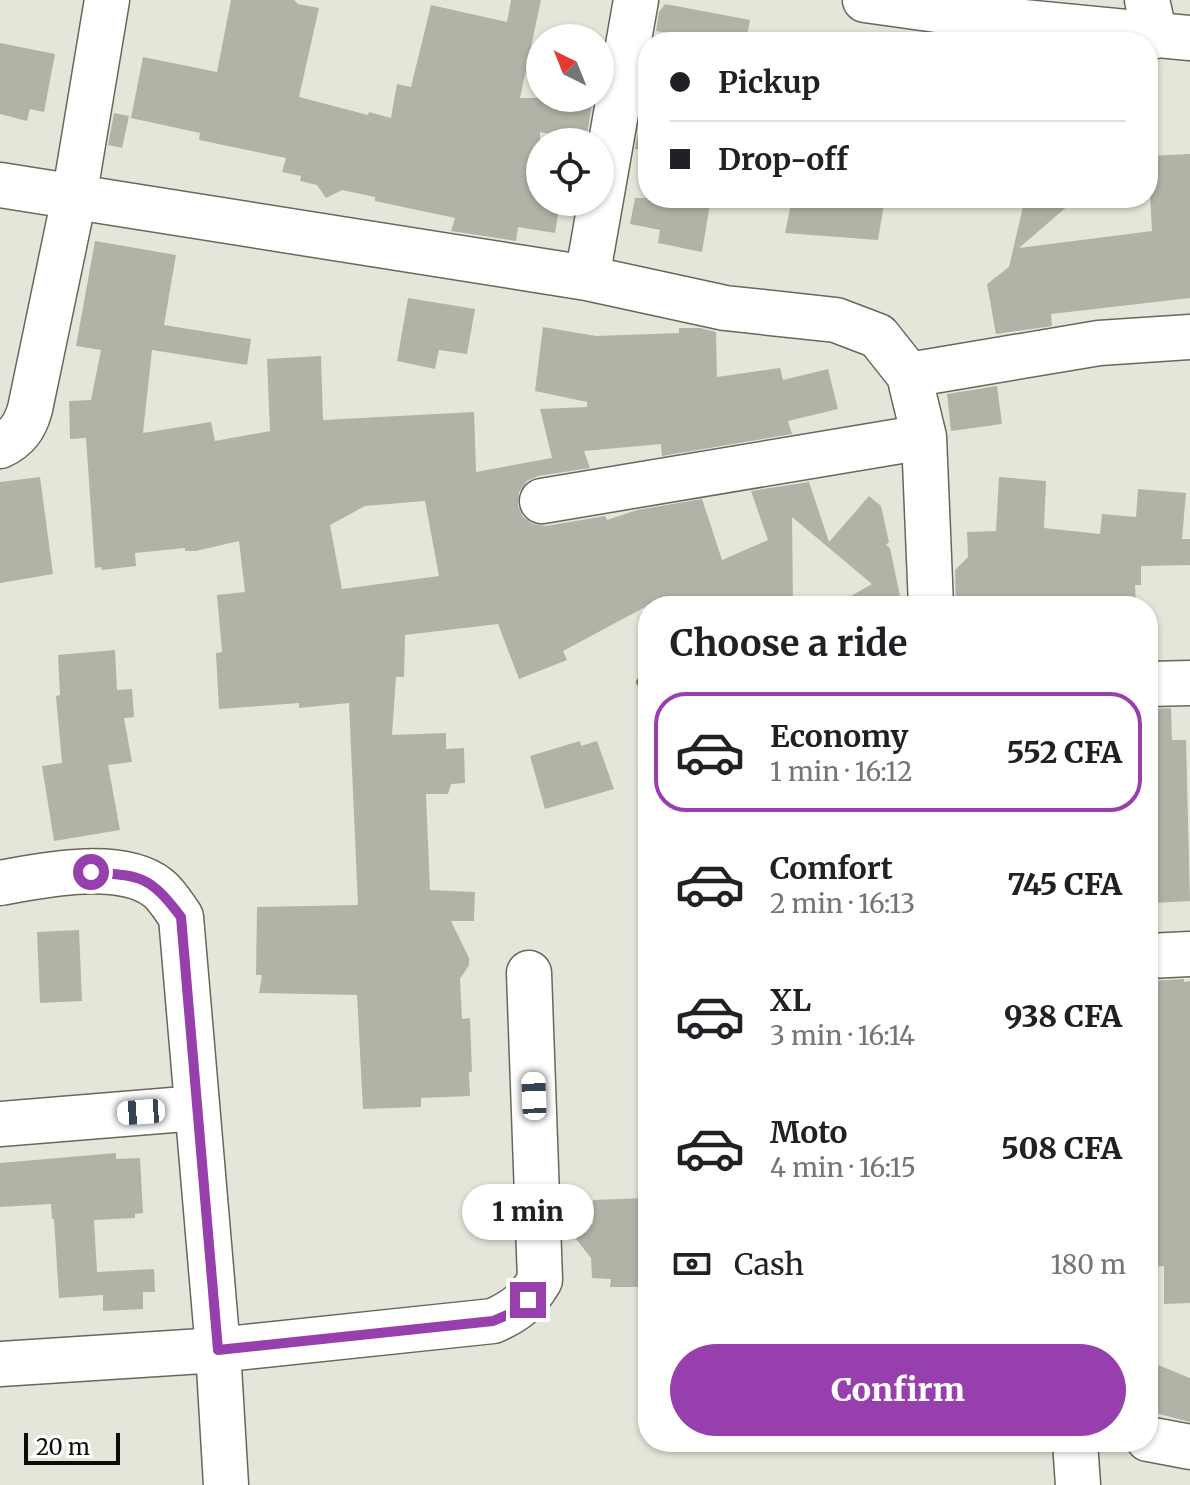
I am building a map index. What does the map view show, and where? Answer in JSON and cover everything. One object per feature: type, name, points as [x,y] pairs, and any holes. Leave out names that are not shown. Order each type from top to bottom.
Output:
[{"type":"street","points":[[0,446],[25,427],[30,409],[74,198],[107,0]]},
{"type":"street","points":[[587,278],[636,0]]},
{"type":"street","points":[[865,0],[1023,22],[1164,25]]},
{"type":"street","points":[[0,185],[587,278],[725,308],[836,320],[878,336],[909,375],[924,437],[931,596]]},
{"type":"street","points":[[909,375],[1099,343],[1190,337]]},
{"type":"street","points":[[542,501],[924,437]]},
{"type":"street","points":[[1158,684],[1190,683]]},
{"type":"street","points":[[0,883],[69,871],[136,875],[159,888],[181,917],[218,1350],[226,1485]]},
{"type":"street","points":[[1158,956],[1190,954]]},
{"type":"street","points":[[0,1364],[218,1350],[493,1321],[514,1312],[528,1300],[540,1280],[529,973]]},
{"type":"street","points":[[0,1124],[197,1108]]},
{"type":"street","points":[[1158,1441],[1190,1447]]},
{"type":"street","points":[[1076,1452],[1078,1485]]},
{"type":"building","points":[[231,0],[294,0],[298,4],[319,8],[299,97],[391,118],[397,84],[411,87],[431,5],[507,22],[511,0],[541,0],[536,24],[526,24],[526,70],[520,98],[526,98],[526,112],[591,112],[588,128],[526,128],[526,216],[558,216],[555,233],[518,227],[516,241],[451,231],[455,218],[375,201],[375,197],[342,190],[326,198],[317,185],[300,181],[301,176],[282,172],[286,158],[199,140],[200,133],[131,118],[143,57],[217,72]]},
{"type":"building","points":[[665,4],[750,20],[748,32],[661,32],[656,31],[659,12]]},
{"type":"building","points":[[0,43],[55,54],[44,112],[30,109],[27,121],[0,114]]},
{"type":"building","points":[[114,113],[129,116],[122,148],[108,145]]},
{"type":"building","points":[[1190,154],[1190,298],[1051,314],[1052,326],[996,334],[987,284],[1009,267],[1023,208],[1065,208],[1019,248],[1152,231],[1151,208],[1158,208],[1158,156]]},
{"type":"building","points":[[635,198],[638,198],[638,208],[709,208],[702,252],[658,243],[660,230],[630,224]]},
{"type":"building","points":[[790,208],[883,208],[878,240],[785,233]]},
{"type":"building","points":[[95,241],[176,255],[164,325],[251,339],[247,365],[152,350],[143,433],[211,422],[215,441],[270,431],[267,359],[321,356],[323,420],[474,412],[476,472],[552,458],[540,409],[587,407],[587,402],[535,391],[543,327],[596,336],[679,333],[679,328],[716,332],[717,377],[780,368],[783,380],[828,369],[838,409],[788,421],[792,434],[662,456],[661,444],[584,451],[590,468],[538,476],[527,481],[519,492],[518,506],[523,517],[533,524],[546,526],[605,516],[607,520],[637,510],[702,499],[722,560],[768,540],[751,491],[809,482],[829,542],[869,496],[881,506],[889,542],[886,545],[890,548],[900,596],[851,596],[872,584],[792,517],[793,596],[638,596],[638,611],[563,651],[567,660],[519,679],[498,624],[405,635],[404,677],[396,677],[392,735],[446,733],[446,749],[464,748],[465,783],[451,784],[448,794],[426,794],[430,890],[475,892],[474,921],[451,921],[469,958],[469,965],[460,979],[462,1019],[470,1018],[470,1096],[421,1098],[421,1107],[363,1109],[357,995],[259,993],[262,975],[256,975],[257,907],[358,905],[349,703],[299,708],[299,703],[219,709],[216,653],[222,652],[217,595],[245,592],[239,541],[196,551],[185,551],[185,548],[135,553],[136,566],[95,568],[86,438],[70,439],[69,401],[91,400],[101,350],[76,346]],"holes":[[[425,501],[439,576],[342,589],[330,525],[365,506]]]},
{"type":"building","points":[[408,298],[475,309],[467,354],[439,350],[435,369],[397,361]]},
{"type":"building","points":[[997,386],[1002,424],[951,431],[947,394]]},
{"type":"building","points":[[40,477],[53,574],[0,583],[0,482]]},
{"type":"building","points":[[999,477],[1046,481],[1044,528],[1100,534],[1102,514],[1136,517],[1138,489],[1186,493],[1182,539],[1190,539],[1190,565],[1141,566],[1141,585],[1135,585],[1136,596],[956,596],[955,570],[968,557],[967,532],[996,531]]},
{"type":"building","points":[[115,650],[117,690],[132,689],[134,717],[124,718],[132,762],[108,765],[120,830],[54,841],[42,766],[62,763],[56,696],[60,695],[58,655]]},
{"type":"building","points":[[1171,708],[1172,740],[1186,740],[1190,901],[1158,903],[1158,709]]},
{"type":"building","points":[[580,741],[581,746],[597,741],[614,789],[545,809],[530,756]]},
{"type":"building","points":[[79,930],[82,1001],[40,1003],[37,932]]},
{"type":"building","points":[[1158,980],[1190,981],[1190,1303],[1164,1304],[1164,1266],[1158,1266]]},
{"type":"building","points":[[116,1153],[116,1159],[140,1158],[143,1213],[135,1214],[135,1218],[94,1220],[97,1272],[154,1269],[155,1292],[143,1292],[143,1309],[103,1311],[103,1295],[59,1298],[51,1204],[0,1207],[0,1163]]},
{"type":"building","points":[[638,1198],[638,1287],[610,1287],[611,1279],[592,1278],[591,1258],[576,1239],[593,1223],[593,1200]]},
{"type":"building","points":[[1158,1365],[1190,1378],[1190,1422],[1158,1414]]},
{"type":"route","points":[[91,872],[136,875],[159,888],[181,917],[218,1350],[493,1321],[514,1312],[528,1300]]}]
